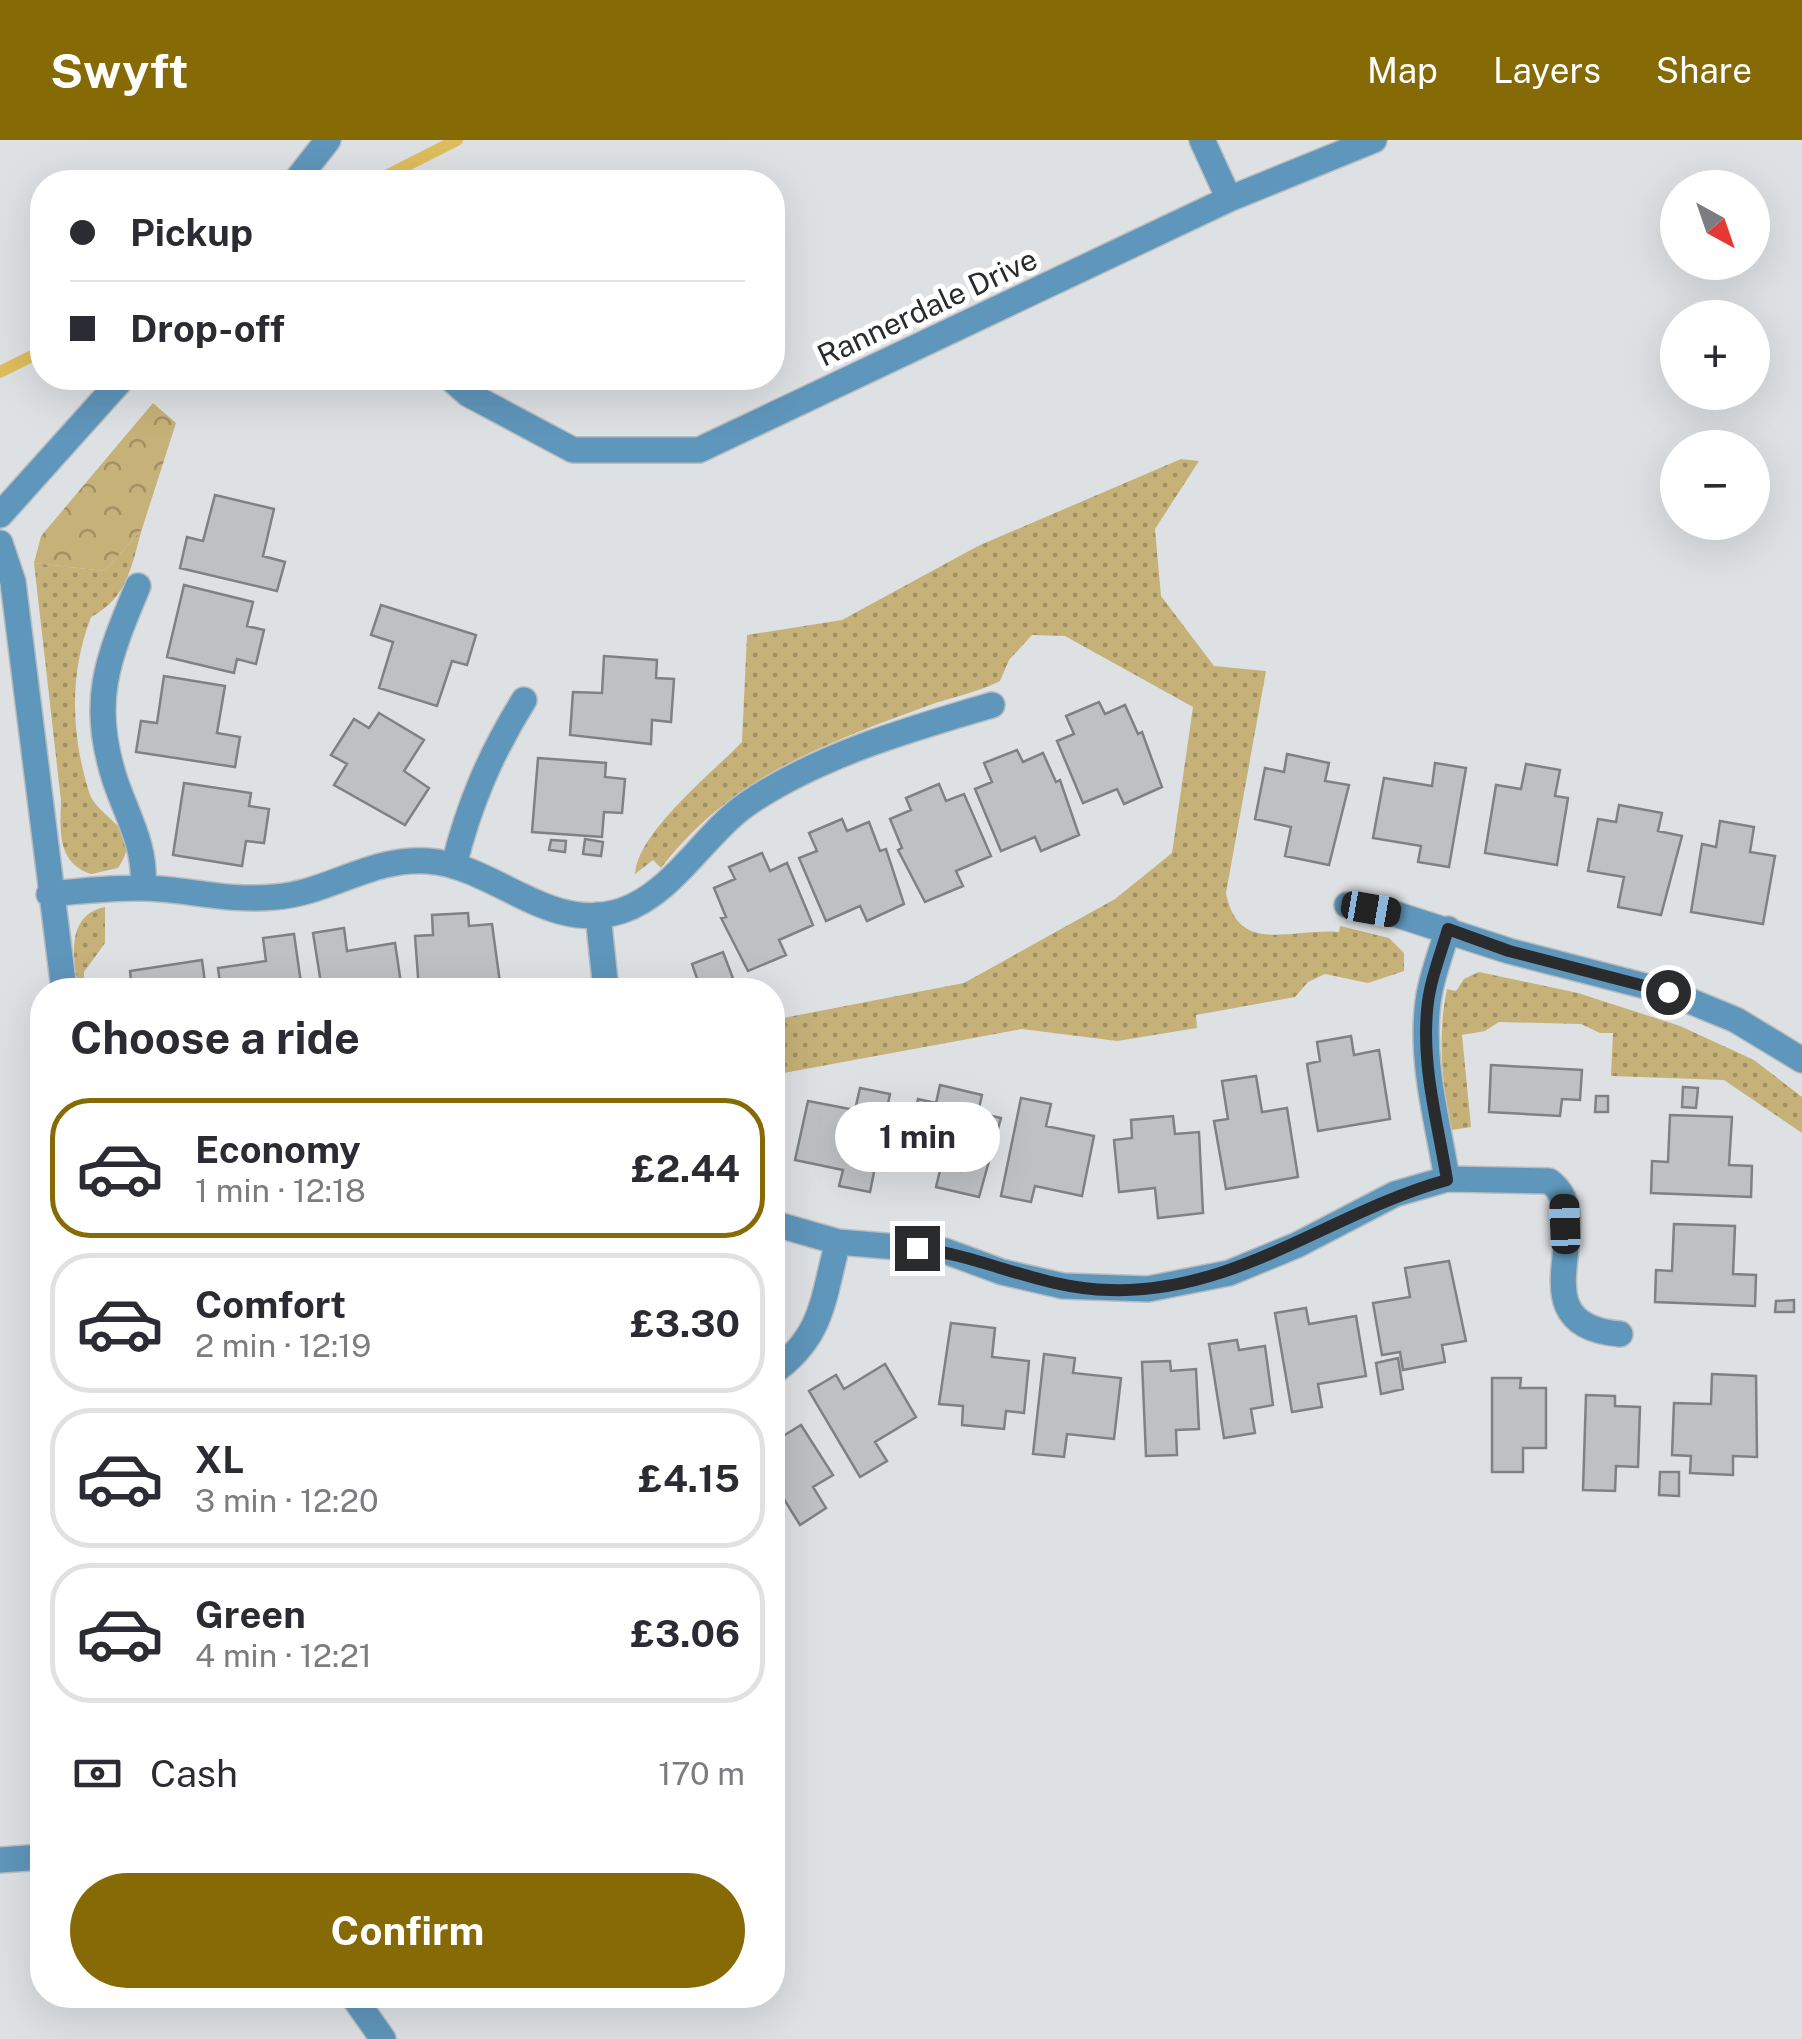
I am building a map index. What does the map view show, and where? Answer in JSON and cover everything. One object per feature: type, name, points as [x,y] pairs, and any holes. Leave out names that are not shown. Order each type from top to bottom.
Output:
[{"type":"street","points":[[304,170],[328,140]]},
{"type":"street","points":[[1202,140],[1229,200]]},
{"type":"street","name":"Rannerdale Drive","points":[[464,390],[573,450],[699,450],[1229,200],[1374,140]]},
{"type":"street","points":[[0,515],[113,390]]},
{"type":"street","points":[[0,543],[13,582],[62,978]]},
{"type":"street","points":[[138,586],[104,672],[102,709],[105,742],[117,786],[134,821],[141,848],[143,888]]},
{"type":"street","points":[[454,865],[467,814],[491,754],[524,700]]},
{"type":"street","points":[[50,894],[143,888],[220,900],[280,897],[372,865],[428,861],[454,865],[542,906],[598,916],[623,911],[644,900],[679,870],[714,830],[750,802],[830,761],[912,729],[992,705]]},
{"type":"street","points":[[1346,905],[1448,929],[1509,951],[1685,998],[1736,1020],[1802,1060]]},
{"type":"street","points":[[598,916],[605,978]]},
{"type":"street","points":[[1447,1180],[1429,1088],[1426,1036],[1432,984],[1448,929]]},
{"type":"street","points":[[785,1227],[838,1242],[945,1251],[1002,1272],[1063,1286],[1148,1289],[1229,1273],[1297,1245],[1395,1194],[1447,1180],[1549,1181],[1559,1188],[1564,1201],[1564,1301],[1575,1319],[1597,1332],[1620,1334]]},
{"type":"street","points":[[785,1364],[800,1354],[816,1330],[838,1242]]},
{"type":"street","points":[[0,1860],[30,1858]]},
{"type":"street","points":[[361,2008],[384,2039]]},
{"type":"green space","points":[[153,403],[176,423],[142,529],[105,571],[34,563],[41,536]]},
{"type":"green space","points":[[1181,459],[1199,461],[1155,529],[1161,596],[1214,666],[1266,671],[1226,893],[1232,913],[1242,925],[1269,935],[1339,932],[1340,926],[1389,938],[1404,953],[1404,971],[1368,983],[1325,974],[1308,982],[1295,997],[1196,1015],[1197,1028],[1117,1041],[1022,1029],[785,1073],[785,1018],[964,983],[1115,899],[1172,853],[1193,707],[1065,636],[1032,635],[1009,660],[1000,681],[851,735],[781,767],[718,809],[661,868],[653,860],[635,874],[648,840],[662,822],[742,742],[747,635],[842,620],[978,546]]},
{"type":"green space","points":[[142,529],[120,590],[91,617],[79,660],[75,704],[83,770],[94,802],[124,834],[127,843],[118,868],[91,874],[72,862],[63,845],[34,563],[105,571]]},
{"type":"green space","points":[[105,907],[105,943],[84,972],[84,978],[77,978],[75,940],[83,919]]},
{"type":"green space","points":[[1479,972],[1578,993],[1680,1026],[1754,1060],[1802,1097],[1802,1133],[1724,1080],[1611,1076],[1613,1033],[1600,1033],[1581,1024],[1499,1022],[1485,1031],[1462,1035],[1471,1127],[1452,1130],[1442,1060],[1444,1006],[1447,989],[1456,991],[1464,979]]},
{"type":"building","points":[[215,495],[274,509],[263,556],[285,562],[277,591],[180,568],[187,537],[203,541]]},
{"type":"building","points":[[184,585],[253,602],[247,626],[264,630],[256,664],[237,659],[234,673],[167,657]]},
{"type":"building","points":[[381,605],[476,635],[467,665],[452,661],[437,706],[379,688],[393,642],[371,635]]},
{"type":"building","points":[[604,656],[657,660],[656,678],[674,679],[671,722],[652,720],[651,744],[570,735],[573,692],[602,693]]},
{"type":"building","points":[[164,676],[225,686],[217,733],[240,737],[235,767],[136,752],[141,721],[157,723]]},
{"type":"building","points":[[1099,702],[1105,714],[1125,705],[1138,734],[1142,732],[1162,787],[1124,804],[1117,789],[1083,803],[1057,741],[1074,734],[1066,716]]},
{"type":"building","points":[[379,713],[424,740],[404,771],[429,788],[405,825],[334,785],[347,764],[331,755],[354,719],[369,728]]},
{"type":"building","points":[[1017,750],[1023,762],[1043,753],[1056,782],[1060,780],[1079,835],[1041,851],[1035,837],[1001,851],[975,789],[992,782],[984,763]]},
{"type":"building","points":[[1287,754],[1329,763],[1325,781],[1349,785],[1329,865],[1285,856],[1291,827],[1255,819],[1265,768],[1284,772]]},
{"type":"building","points":[[538,758],[606,763],[605,777],[625,779],[622,813],[604,812],[602,837],[532,832]]},
{"type":"building","points":[[1435,763],[1466,768],[1449,867],[1418,862],[1421,846],[1373,838],[1384,778],[1432,786]]},
{"type":"building","points":[[1526,764],[1560,770],[1555,796],[1568,798],[1557,865],[1485,853],[1496,785],[1521,789]]},
{"type":"building","points":[[184,783],[251,793],[249,806],[269,809],[264,843],[246,841],[242,866],[173,855]]},
{"type":"building","points":[[939,784],[946,801],[964,794],[991,856],[956,871],[963,886],[925,902],[898,850],[902,848],[890,819],[911,810],[906,798]]},
{"type":"building","points":[[1619,805],[1662,813],[1658,831],[1682,836],[1661,915],[1618,907],[1624,877],[1588,871],[1598,819],[1616,822]]},
{"type":"building","points":[[842,819],[847,831],[869,822],[880,851],[886,849],[904,904],[867,921],[860,906],[826,921],[799,858],[817,851],[809,833]]},
{"type":"building","points":[[1720,821],[1754,827],[1750,852],[1775,856],[1763,924],[1691,912],[1702,844],[1716,847]]},
{"type":"building","points":[[585,839],[603,842],[601,856],[583,854]]},
{"type":"building","points":[[551,840],[566,841],[565,852],[549,850]]},
{"type":"building","points":[[762,853],[770,871],[787,863],[813,925],[779,940],[786,955],[748,971],[721,918],[726,917],[714,888],[735,879],[729,867]]},
{"type":"building","points":[[468,913],[469,926],[492,924],[499,978],[418,978],[415,936],[433,935],[432,915]]},
{"type":"building","points":[[344,928],[347,951],[395,943],[400,978],[320,978],[313,933]]},
{"type":"building","points":[[294,934],[300,978],[219,978],[218,968],[266,961],[263,938]]},
{"type":"building","points":[[723,952],[733,978],[697,978],[692,964]]},
{"type":"building","points":[[202,960],[204,978],[131,978],[130,971]]},
{"type":"building","points":[[1351,1036],[1354,1055],[1379,1050],[1390,1119],[1318,1131],[1307,1064],[1320,1061],[1317,1042]]},
{"type":"building","points":[[1491,1065],[1582,1070],[1580,1100],[1562,1099],[1560,1116],[1489,1112]]},
{"type":"building","points":[[1256,1076],[1262,1112],[1287,1108],[1298,1177],[1226,1189],[1214,1121],[1228,1119],[1222,1081]]},
{"type":"building","points":[[940,1085],[982,1095],[978,1113],[1001,1118],[979,1197],[936,1187],[943,1158],[907,1150],[918,1099],[936,1103]]},
{"type":"building","points":[[1683,1087],[1698,1088],[1696,1108],[1682,1107]]},
{"type":"building","points":[[860,1088],[890,1094],[870,1192],[839,1186],[843,1170],[795,1160],[808,1101],[855,1110]]},
{"type":"building","points":[[1596,1096],[1608,1096],[1608,1112],[1595,1112]]},
{"type":"building","points":[[1021,1098],[1051,1104],[1046,1126],[1094,1136],[1082,1196],[1035,1186],[1031,1202],[1001,1196]]},
{"type":"building","points":[[1670,1115],[1732,1117],[1729,1165],[1752,1166],[1751,1197],[1651,1193],[1652,1161],[1668,1162]]},
{"type":"building","points":[[1173,1116],[1175,1134],[1199,1132],[1203,1213],[1158,1218],[1155,1188],[1119,1192],[1114,1140],[1132,1138],[1131,1120]]},
{"type":"building","points":[[1674,1224],[1735,1226],[1733,1274],[1756,1275],[1755,1306],[1655,1302],[1656,1270],[1672,1271]]},
{"type":"building","points":[[1449,1261],[1466,1341],[1442,1345],[1445,1362],[1403,1370],[1400,1352],[1382,1355],[1373,1303],[1410,1297],[1405,1268]]},
{"type":"building","points":[[1794,1300],[1794,1312],[1775,1312],[1776,1301]]},
{"type":"building","points":[[1306,1308],[1309,1324],[1356,1316],[1366,1376],[1318,1384],[1322,1407],[1292,1412],[1275,1313]]},
{"type":"building","points":[[951,1323],[995,1328],[992,1357],[1029,1361],[1024,1413],[1006,1411],[1004,1429],[962,1425],[963,1406],[939,1404]]},
{"type":"building","points":[[1237,1340],[1239,1350],[1265,1346],[1273,1405],[1251,1409],[1255,1433],[1224,1438],[1209,1344]]},
{"type":"building","points":[[1044,1354],[1075,1358],[1073,1373],[1121,1378],[1114,1439],[1067,1434],[1064,1457],[1033,1454]]},
{"type":"building","points":[[1398,1358],[1403,1389],[1381,1394],[1376,1363]]},
{"type":"building","points":[[1170,1361],[1171,1371],[1196,1369],[1199,1429],[1176,1430],[1177,1455],[1146,1456],[1142,1362]]},
{"type":"building","points":[[885,1364],[916,1417],[875,1442],[887,1461],[860,1477],[809,1391],[836,1375],[844,1389]]},
{"type":"building","points":[[1712,1374],[1756,1376],[1757,1457],[1733,1456],[1733,1475],[1690,1473],[1691,1456],[1672,1455],[1674,1403],[1711,1404]]},
{"type":"building","points":[[1492,1378],[1521,1378],[1520,1388],[1546,1388],[1546,1448],[1523,1448],[1523,1472],[1492,1472]]},
{"type":"building","points":[[1586,1395],[1615,1396],[1615,1406],[1640,1407],[1638,1467],[1616,1466],[1615,1491],[1583,1490]]},
{"type":"building","points":[[801,1425],[833,1475],[813,1487],[826,1508],[800,1525],[785,1501],[785,1435]]},
{"type":"building","points":[[1660,1472],[1679,1472],[1679,1496],[1659,1495]]},
{"type":"waterway","points":[[398,170],[457,140]]},
{"type":"waterway","points":[[0,372],[30,357]]},
{"type":"route","points":[[917,1248],[945,1251],[1002,1272],[1063,1286],[1148,1289],[1229,1273],[1297,1245],[1395,1194],[1447,1180],[1429,1088],[1426,1036],[1432,984],[1448,929],[1509,951],[1668,992]]}]
